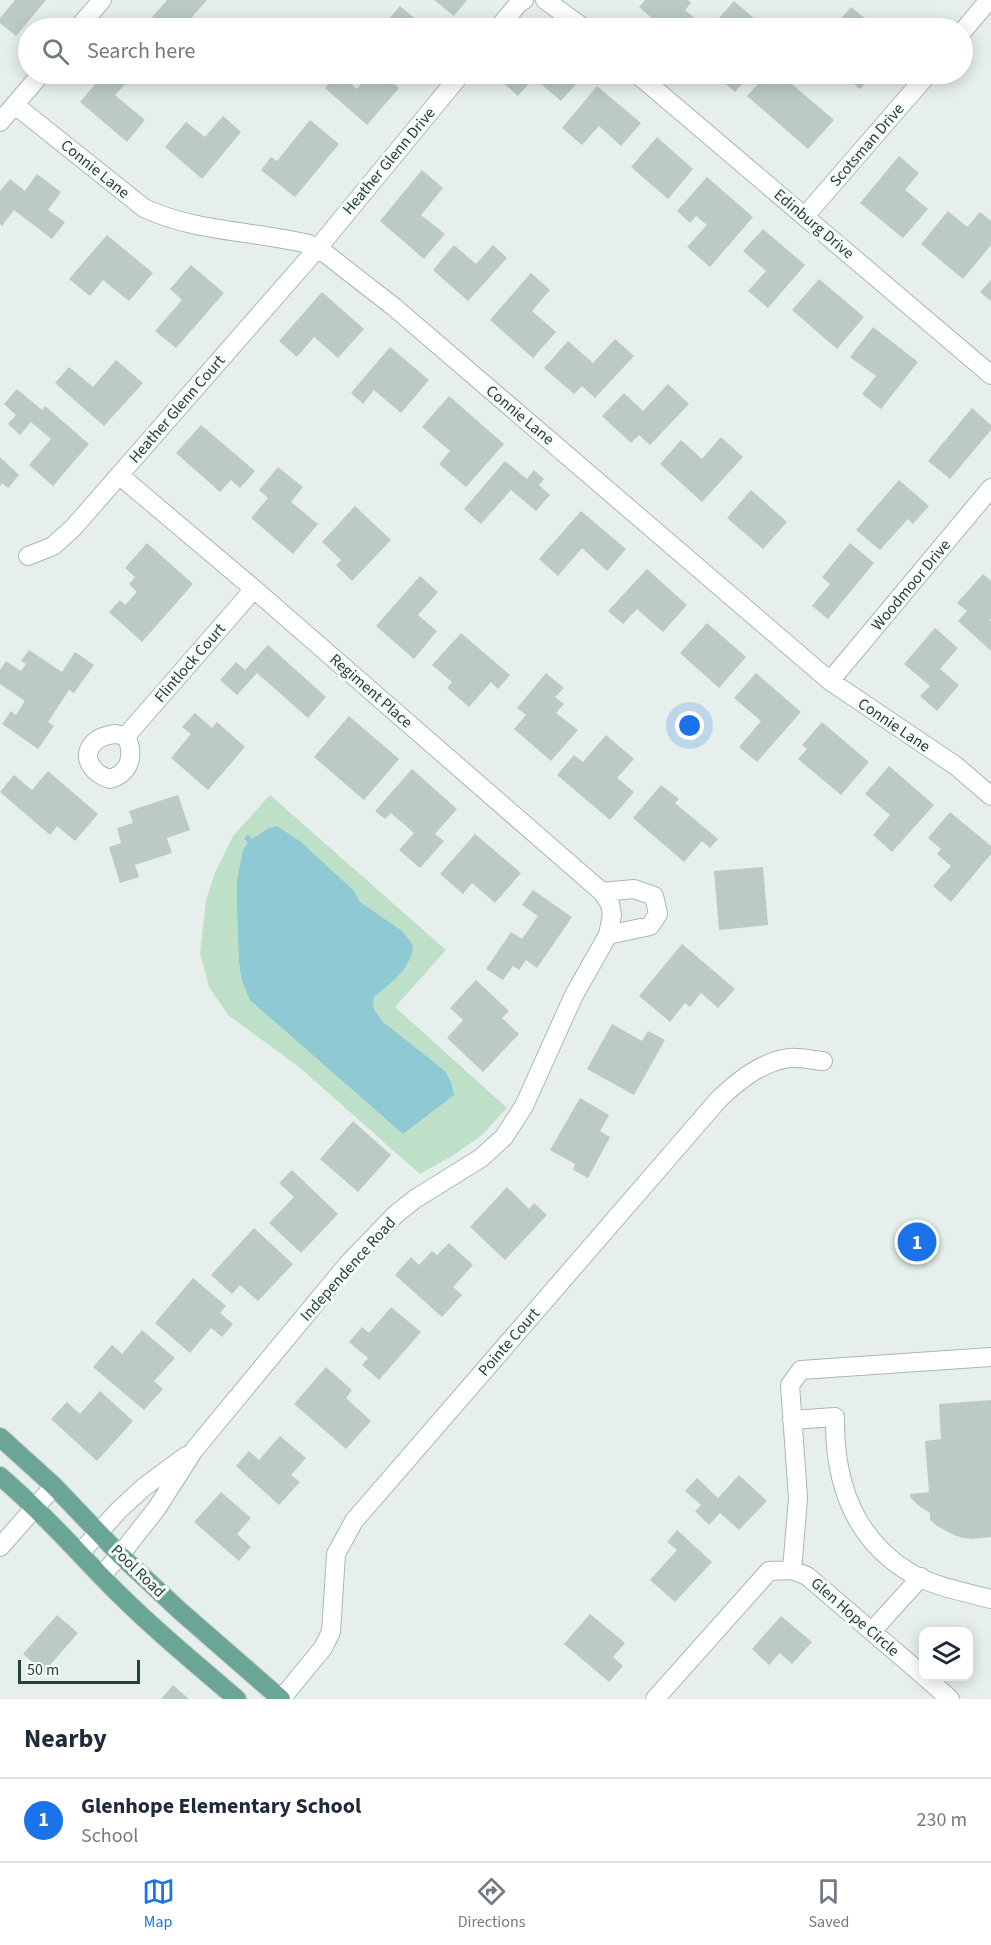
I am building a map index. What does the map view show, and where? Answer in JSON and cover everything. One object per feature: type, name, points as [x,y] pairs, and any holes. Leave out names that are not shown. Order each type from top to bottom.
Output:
[{"type":"main road","name":"Pool Road","points":[[0,1437],[54,1486],[120,1555],[281,1699]]},
{"type":"main road","name":"Pool Road","points":[[0,1476],[36,1507],[154,1628],[237,1699]]},
{"type":"street","points":[[87,18],[102,0]]},
{"type":"street","points":[[506,18],[524,0]]},
{"type":"street","points":[[545,0],[570,18]]},
{"type":"street","points":[[973,19],[988,0]]},
{"type":"street","points":[[0,122],[33,84]]},
{"type":"street","name":"Heather Glenn Drive","points":[[317,249],[453,84]]},
{"type":"street","name":"Edinburg Drive","points":[[649,84],[991,375]]},
{"type":"street","name":"Scotsman Drive","points":[[805,216],[919,84]]},
{"type":"street","name":"Connie Lane","points":[[15,105],[144,208],[163,217],[291,240],[309,244],[317,249],[394,307],[830,681],[956,766],[991,796]]},
{"type":"street","name":"Heather Glenn Court","points":[[28,556],[53,546],[73,528],[317,249]]},
{"type":"street","name":"Regiment Place","points":[[119,475],[254,589],[602,892],[610,904],[612,915]]},
{"type":"street","name":"Woodmoor Drive","points":[[830,681],[991,488]]},
{"type":"street","name":"Flintlock Court","points":[[126,736],[254,589]]},
{"type":"street","points":[[602,892],[634,889],[654,896],[658,914],[650,926],[608,935]]},
{"type":"street","name":"Independence Road","points":[[101,1576],[157,1508],[195,1450],[347,1265],[396,1214],[415,1199],[481,1158],[504,1137],[524,1106],[574,995],[608,935],[612,915]]},
{"type":"street","name":"Pointe Court","points":[[281,1699],[324,1648],[331,1632],[336,1554],[354,1521],[719,1099],[737,1083],[762,1067],[789,1058],[823,1060]]},
{"type":"street","points":[[655,1699],[769,1571],[787,1571],[798,1498],[790,1385],[801,1370],[991,1357]]},
{"type":"street","points":[[792,1419],[835,1417],[839,1467],[848,1503],[863,1530],[885,1555],[913,1574],[940,1586],[991,1599]]},
{"type":"street","name":"Independence Road","points":[[80,1553],[118,1511],[144,1487],[195,1450]]},
{"type":"street","points":[[0,1547],[54,1486]]},
{"type":"street","name":"Glen Hope Circle","points":[[787,1571],[807,1576],[919,1672]]},
{"type":"street","points":[[872,1631],[921,1577]]},
{"type":"street","name":"Glen Hope Circle","points":[[930,1681],[950,1699]]},
{"type":"green space","points":[[270,795],[446,950],[395,1007],[507,1108],[482,1135],[452,1156],[420,1174],[299,1067],[228,1015],[209,987],[200,953],[206,900],[215,873],[233,836]]},
{"type":"water","points":[[277,826],[301,842],[353,890],[360,902],[402,931],[413,945],[405,968],[374,997],[373,1004],[383,1022],[445,1071],[454,1095],[403,1134],[250,1000],[242,981],[239,962],[237,880],[243,850],[248,842],[244,839],[248,834],[252,839],[269,828]]},
{"type":"building","points":[[15,0],[46,0],[31,18],[18,18],[16,36],[0,23],[0,18]]},
{"type":"building","points":[[167,0],[207,0],[193,18],[151,18]]},
{"type":"building","points":[[434,0],[467,0],[454,16]]},
{"type":"building","points":[[645,0],[688,0],[691,3],[685,10],[695,18],[652,18],[639,7]]},
{"type":"building","points":[[734,1],[754,18],[719,18]]},
{"type":"building","points":[[400,6],[414,18],[390,18]]},
{"type":"building","points":[[851,7],[865,18],[841,18]]},
{"type":"building","points":[[95,84],[125,84],[115,95],[145,120],[127,142],[80,102]]},
{"type":"building","points":[[328,84],[351,84],[357,89],[361,84],[394,84],[399,88],[367,125],[325,88]]},
{"type":"building","points":[[504,84],[529,84],[518,96]]},
{"type":"building","points":[[541,84],[576,84],[561,101]]},
{"type":"building","points":[[726,84],[742,84],[735,92]]},
{"type":"building","points":[[758,84],[792,84],[834,120],[808,149],[747,96]]},
{"type":"building","points":[[854,84],[864,84],[860,89]]},
{"type":"building","points":[[597,86],[641,123],[621,146],[599,126],[582,145],[562,128]]},
{"type":"building","points":[[223,116],[241,132],[202,179],[165,147],[186,122],[205,137]]},
{"type":"building","points":[[310,120],[339,144],[295,197],[261,170],[271,157],[277,161]]},
{"type":"building","points":[[657,137],[693,169],[668,199],[631,167]]},
{"type":"building","points":[[899,156],[919,173],[905,190],[928,209],[903,238],[860,203]]},
{"type":"building","points":[[422,170],[443,188],[421,215],[445,234],[424,259],[380,221]]},
{"type":"building","points":[[37,174],[61,192],[48,210],[65,222],[52,239],[14,210],[2,226],[0,224],[0,191],[10,179],[25,191]]},
{"type":"building","points":[[707,177],[753,217],[710,267],[687,247],[707,225],[696,216],[690,223],[677,211]]},
{"type":"building","points":[[948,211],[967,227],[980,212],[991,221],[991,245],[963,279],[921,244]]},
{"type":"building","points":[[763,229],[805,265],[768,308],[748,291],[766,271],[743,251]]},
{"type":"building","points":[[107,235],[153,273],[129,301],[103,280],[90,296],[69,279]]},
{"type":"building","points":[[454,245],[476,264],[493,245],[507,258],[468,301],[433,270]]},
{"type":"building","points":[[191,265],[224,293],[176,348],[155,331],[182,300],[170,289]]},
{"type":"building","points":[[531,273],[550,290],[532,311],[556,332],[533,358],[490,320]]},
{"type":"building","points":[[819,279],[864,317],[837,349],[792,310]]},
{"type":"building","points":[[991,280],[991,301],[980,292]]},
{"type":"building","points":[[322,292],[364,329],[338,358],[314,337],[297,357],[279,341]]},
{"type":"building","points":[[873,327],[918,362],[881,409],[862,394],[876,376],[850,357]]},
{"type":"building","points":[[615,339],[634,356],[595,398],[582,386],[574,394],[544,368],[568,341],[593,363]]},
{"type":"building","points":[[390,347],[429,380],[401,413],[374,390],[363,404],[351,393]]},
{"type":"building","points":[[116,360],[143,383],[104,426],[55,383],[69,367],[93,387]]},
{"type":"building","points":[[668,384],[689,404],[650,445],[639,435],[631,443],[602,416],[624,393],[643,411]]},
{"type":"building","points":[[17,389],[42,410],[45,406],[89,444],[53,486],[29,465],[51,439],[31,422],[20,435],[8,424],[16,415],[4,404]]},
{"type":"building","points":[[449,396],[504,444],[466,487],[439,464],[450,451],[422,427]]},
{"type":"building","points":[[972,408],[991,425],[991,430],[950,479],[928,461]]},
{"type":"building","points":[[201,425],[255,471],[240,488],[231,480],[220,492],[176,453]]},
{"type":"building","points":[[721,437],[743,457],[702,502],[660,464],[681,440],[702,459]]},
{"type":"building","points":[[0,457],[19,475],[8,488],[2,483],[0,486]]},
{"type":"building","points":[[505,461],[527,479],[534,470],[544,479],[539,485],[550,495],[536,511],[511,490],[481,524],[464,509]]},
{"type":"building","points":[[278,467],[303,487],[291,502],[318,524],[293,554],[251,518],[268,498],[259,490]]},
{"type":"building","points":[[899,480],[929,506],[913,524],[908,519],[880,550],[856,530]]},
{"type":"building","points":[[751,490],[787,522],[763,549],[727,518]]},
{"type":"building","points":[[355,506],[391,540],[352,581],[336,565],[341,560],[322,542]]},
{"type":"building","points":[[581,511],[626,549],[607,571],[582,548],[558,576],[539,559]]},
{"type":"building","points":[[147,543],[193,584],[142,642],[109,612],[120,600],[125,605],[137,592],[129,584],[135,577],[125,568]]},
{"type":"building","points":[[850,543],[874,563],[828,619],[812,606],[830,584],[822,577]]},
{"type":"building","points":[[647,569],[687,605],[663,632],[637,609],[623,624],[608,611]]},
{"type":"building","points":[[983,574],[991,581],[991,618],[989,620],[991,621],[991,651],[958,621],[967,611],[957,603]]},
{"type":"building","points":[[420,576],[438,592],[418,615],[437,631],[414,659],[376,626]]},
{"type":"building","points":[[707,623],[746,657],[719,688],[680,653]]},
{"type":"building","points":[[935,628],[958,648],[940,669],[959,685],[937,711],[920,696],[930,686],[904,664]]},
{"type":"building","points":[[461,633],[510,675],[498,689],[491,682],[469,707],[447,688],[452,682],[432,665]]},
{"type":"building","points":[[268,645],[326,697],[308,718],[257,673],[237,695],[220,680],[236,662],[245,670]]},
{"type":"building","points":[[29,650],[62,672],[75,652],[94,665],[74,693],[69,690],[48,722],[54,726],[38,749],[2,724],[11,711],[16,715],[25,701],[0,684],[0,670],[6,661],[21,671],[26,664],[21,661]]},
{"type":"building","points":[[546,673],[564,688],[555,697],[564,704],[556,713],[578,730],[551,761],[514,729],[526,715],[517,708]]},
{"type":"building","points":[[756,673],[801,712],[757,762],[739,747],[761,721],[734,698]]},
{"type":"building","points":[[195,713],[212,728],[217,722],[245,747],[208,790],[171,758],[191,734],[182,727]]},
{"type":"building","points":[[349,716],[399,759],[364,800],[314,757]]},
{"type":"building","points":[[822,722],[869,762],[841,795],[798,759],[807,749],[802,745]]},
{"type":"building","points":[[606,735],[634,759],[617,778],[634,792],[610,820],[557,775],[574,755],[583,762]]},
{"type":"building","points":[[889,766],[934,805],[892,852],[873,835],[890,815],[865,794]]},
{"type":"building","points":[[412,769],[457,809],[435,834],[444,841],[420,868],[399,850],[414,833],[391,813],[385,819],[375,811]]},
{"type":"building","points":[[48,771],[98,814],[75,841],[57,826],[50,835],[0,792],[14,775],[32,790]]},
{"type":"building","points":[[661,785],[679,799],[675,803],[718,839],[710,848],[702,841],[684,862],[633,818]]},
{"type":"building","points":[[178,795],[190,830],[167,838],[172,853],[135,865],[139,877],[120,883],[109,847],[121,843],[117,828],[133,823],[129,811]]},
{"type":"building","points":[[950,812],[991,846],[991,854],[951,902],[933,886],[951,866],[937,854],[941,849],[928,838]]},
{"type":"building","points":[[475,834],[521,873],[495,903],[472,883],[463,894],[440,874]]},
{"type":"building","points":[[763,867],[768,925],[719,930],[714,871]]},
{"type":"building","points":[[533,890],[572,917],[537,968],[526,960],[519,970],[513,966],[503,980],[486,969],[511,932],[522,939],[538,916],[522,905]]},
{"type":"building","points":[[682,944],[735,989],[718,1008],[701,993],[690,1007],[685,1003],[670,1022],[639,996]]},
{"type":"building","points":[[476,980],[509,1011],[502,1018],[519,1034],[483,1072],[447,1038],[463,1020],[450,1008]]},
{"type":"building","points":[[612,1024],[642,1041],[648,1031],[665,1040],[634,1095],[587,1069]]},
{"type":"building","points":[[580,1098],[609,1115],[600,1131],[610,1137],[588,1178],[573,1170],[575,1164],[550,1150]]},
{"type":"building","points":[[353,1121],[391,1155],[358,1192],[320,1159]]},
{"type":"building","points":[[292,1170],[338,1214],[301,1253],[269,1223],[294,1197],[279,1183]]},
{"type":"building","points":[[507,1187],[529,1209],[534,1203],[547,1215],[505,1260],[470,1227]]},
{"type":"building","points":[[254,1228],[293,1264],[258,1301],[240,1285],[232,1294],[211,1275]]},
{"type":"building","points":[[449,1243],[473,1265],[453,1287],[462,1295],[442,1317],[395,1275],[411,1257],[419,1265],[432,1251],[437,1255]]},
{"type":"building","points":[[193,1278],[226,1306],[220,1313],[233,1324],[222,1337],[211,1328],[190,1353],[155,1323]]},
{"type":"building","points":[[391,1307],[421,1332],[379,1380],[362,1365],[368,1358],[349,1342],[362,1327],[369,1333]]},
{"type":"building","points":[[142,1330],[175,1358],[154,1381],[163,1389],[144,1410],[93,1367],[112,1345],[122,1354]]},
{"type":"building","points":[[326,1367],[352,1390],[346,1398],[371,1421],[346,1449],[294,1404]]},
{"type":"building","points":[[100,1391],[133,1421],[97,1461],[51,1419],[67,1402],[80,1414]]},
{"type":"building","points":[[991,1400],[991,1537],[963,1538],[937,1526],[930,1520],[930,1513],[919,1506],[910,1494],[929,1492],[925,1441],[941,1439],[939,1404]]},
{"type":"building","points":[[280,1436],[306,1458],[291,1475],[300,1482],[279,1505],[236,1466],[249,1451],[259,1460]]},
{"type":"building","points":[[739,1475],[767,1501],[739,1530],[720,1513],[709,1525],[695,1511],[701,1505],[685,1491],[697,1478],[718,1498]]},
{"type":"building","points":[[221,1492],[251,1518],[237,1534],[251,1547],[239,1561],[194,1522]]},
{"type":"building","points":[[677,1530],[712,1562],[675,1602],[650,1580],[677,1550],[667,1542]]},
{"type":"building","points":[[590,1614],[625,1643],[613,1657],[623,1666],[609,1682],[564,1644]]},
{"type":"building","points":[[57,1615],[78,1633],[44,1672],[23,1654]]},
{"type":"building","points":[[781,1616],[812,1642],[792,1664],[780,1653],[769,1665],[752,1649]]},
{"type":"building","points":[[173,1685],[189,1699],[161,1699]]},
{"type":"place","name":"Glenhope Elementary School","points":[[917,1242]]}]
